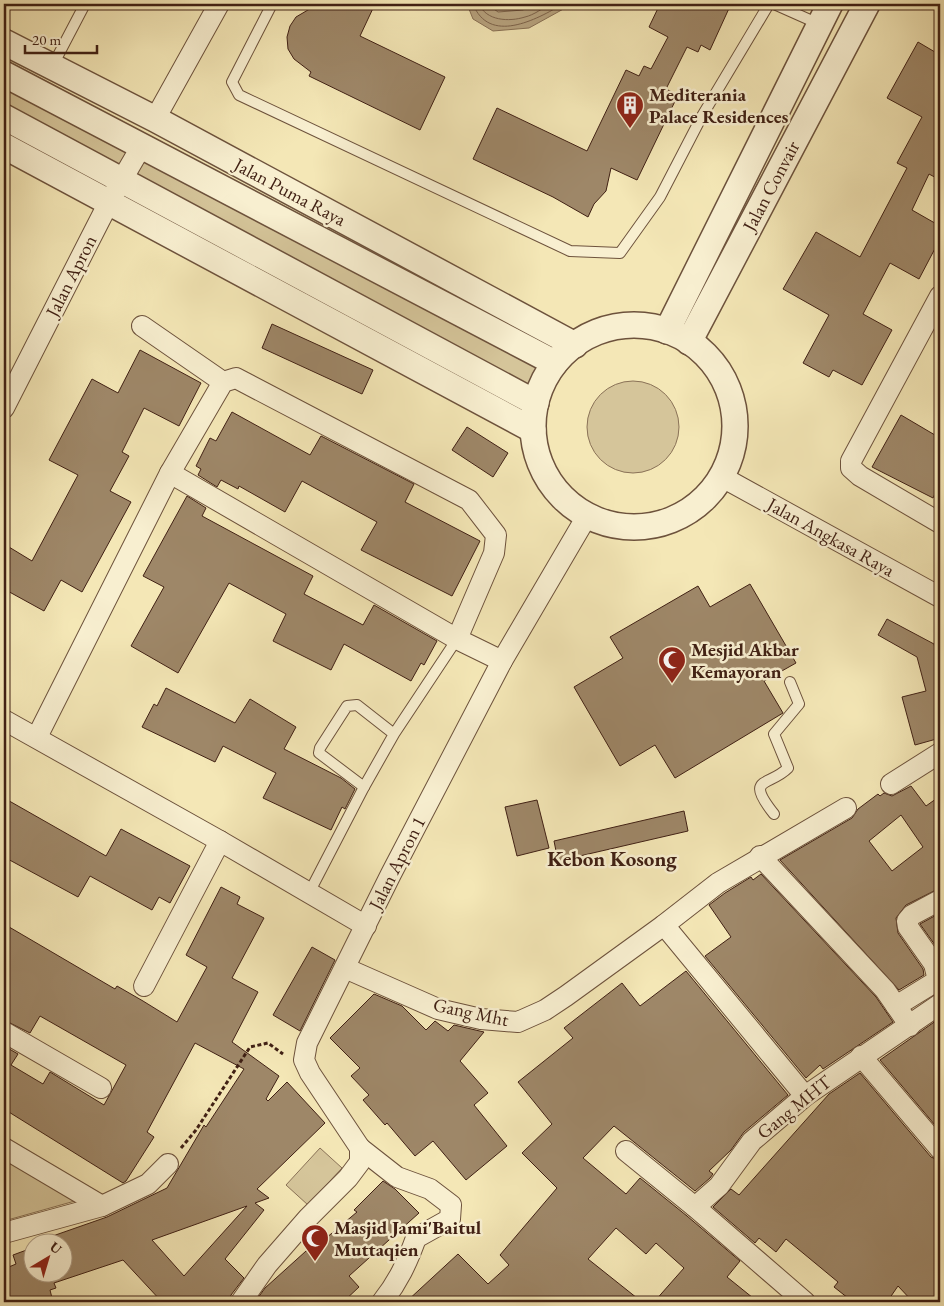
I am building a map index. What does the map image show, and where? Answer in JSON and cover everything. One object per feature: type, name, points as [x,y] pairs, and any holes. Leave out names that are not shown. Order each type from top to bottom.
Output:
[{"type":"street","points":[[155,120],[219,4]]},
{"type":"street","name":"Jalan Convair","points":[[689,342],[867,4]]},
{"type":"street","name":"Jalan Convair","points":[[667,331],[824,14]]},
{"type":"street","name":"Jalan Puma Raya","points":[[4,42],[155,120],[574,345]]},
{"type":"street","name":"Jalan Puma Raya","points":[[4,74],[555,363]]},
{"type":"street","points":[[4,117],[116,192],[533,430]]},
{"type":"street","points":[[4,146],[116,192],[536,403]]},
{"type":"street","name":"Jalan Apron","points":[[4,408],[116,192],[142,147]]},
{"type":"street","points":[[940,296],[851,461],[851,468],[860,476],[940,522]]},
{"type":"street","points":[[142,326],[223,382]]},
{"type":"street","points":[[637,326],[667,331],[689,342],[716,368],[726,385],[732,403],[734,442],[730,460],[722,477],[709,495],[692,510],[673,520],[651,526],[629,528],[608,524],[587,516],[566,501],[548,480],[538,456],[533,430],[536,403],[547,375],[555,363],[574,345],[594,334],[616,327],[637,326]]},
{"type":"street","points":[[37,737],[170,473],[223,382],[236,378],[244,380],[469,500],[496,535],[494,553],[456,639]]},
{"type":"street","points":[[170,473],[456,639],[502,661]]},
{"type":"street","name":"Jalan Angkasa Raya","points":[[722,477],[940,597]]},
{"type":"street","name":"Jalan Apron 1","points":[[4,720],[220,841],[366,926],[502,661],[587,516]]},
{"type":"street","points":[[891,784],[940,753]]},
{"type":"street","name":"Gang Mht","points":[[345,968],[438,1009],[481,1018],[518,1022],[545,1010],[566,996],[664,925],[718,882],[791,835],[846,808]]},
{"type":"street","points":[[144,986],[220,841]]},
{"type":"street","points":[[760,856],[885,990],[910,1026]]},
{"type":"street","points":[[896,1006],[935,982],[938,976],[934,964],[908,927],[907,921],[912,915],[940,900]]},
{"type":"street","name":"Gang Mht","points":[[664,925],[805,1096]]},
{"type":"street","points":[[366,926],[306,1043],[304,1060],[310,1073],[360,1148],[397,1177],[430,1189],[451,1205],[450,1220],[416,1238],[399,1278],[382,1302]]},
{"type":"street","name":"Gang MHT","points":[[695,1207],[719,1186],[752,1141],[805,1096],[861,1056],[910,1026],[940,1004]]},
{"type":"street","points":[[4,1032],[101,1088]]},
{"type":"street","points":[[861,1056],[940,1149]]},
{"type":"street","points":[[4,1148],[102,1206]]},
{"type":"street","points":[[241,1302],[272,1259],[308,1218],[348,1178],[360,1162],[360,1148]]},
{"type":"street","points":[[626,1151],[695,1207],[805,1302]]},
{"type":"street","points":[[4,1233],[102,1206],[148,1184],[168,1164]]},
{"type":"lane","points":[[52,67],[85,4]]},
{"type":"lane","points":[[272,4],[232,82],[239,95],[570,251],[620,252],[660,197],[702,116],[769,4]]},
{"type":"lane","points":[[774,4],[824,14]]},
{"type":"lane","points":[[4,242],[4,256]]},
{"type":"lane","points":[[309,893],[394,734],[456,639]]},
{"type":"lane","points":[[774,814],[763,800],[761,788],[764,781],[788,768],[774,734],[799,704],[790,682]]},
{"type":"lane","points":[[364,787],[319,753],[320,748],[347,706],[352,704],[357,705],[394,734]]},
{"type":"path","points":[[168,1164],[196,1130],[250,1047],[268,1044],[310,1073]]},
{"type":"shaded area","points":[[4,63],[555,363],[540,389],[536,403],[4,116]]},
{"type":"shaded area","points":[[633,381],[651,385],[665,395],[675,409],[679,427],[675,445],[665,459],[651,469],[633,473],[615,469],[601,459],[591,445],[587,427],[591,409],[601,395],[615,385]]},
{"type":"shaded area","points":[[320,1148],[342,1168],[308,1205],[286,1185]]},
{"type":"shaded area","points":[[4,1154],[82,1199],[4,1221]]},
{"type":"water","points":[[467,4],[569,4],[567,7],[529,28],[493,31],[473,19]]},
{"type":"building","points":[[315,4],[375,4],[360,36],[445,77],[420,130],[309,76],[311,72],[294,59],[288,49],[287,37],[290,26],[296,17]]},
{"type":"building","name":"Mediterania Palace Residences","points":[[660,4],[731,4],[710,50],[701,45],[698,52],[687,47],[666,89],[678,95],[637,180],[611,168],[606,191],[594,204],[588,217],[553,197],[473,159],[497,108],[587,151],[626,70],[639,76],[644,66],[651,69],[668,37],[649,27]]},
{"type":"building","points":[[918,42],[940,55],[940,180],[929,174],[912,210],[940,226],[940,239],[919,279],[890,263],[863,314],[892,330],[862,385],[833,370],[829,377],[803,363],[829,315],[783,289],[816,232],[860,257],[907,168],[897,163],[922,117],[887,98]]},
{"type":"building","points":[[272,324],[373,370],[362,394],[262,348]]},
{"type":"building","points":[[140,350],[201,383],[179,426],[144,408],[122,452],[129,456],[110,491],[131,502],[82,592],[61,580],[44,611],[4,589],[4,544],[32,561],[78,475],[49,460],[92,379],[118,393]]},
{"type":"building","points":[[232,412],[310,455],[321,436],[414,484],[405,502],[480,541],[452,596],[361,550],[377,522],[302,481],[285,512],[239,486],[238,489],[221,480],[217,487],[198,475],[201,469],[196,466],[210,438],[216,441]]},
{"type":"building","points":[[901,415],[940,438],[940,483],[933,498],[872,467]]},
{"type":"building","points":[[467,427],[508,453],[493,477],[452,450]]},
{"type":"building","points":[[187,496],[206,508],[202,516],[313,576],[304,594],[363,625],[374,605],[437,641],[424,665],[421,663],[411,681],[344,644],[331,670],[273,641],[286,614],[229,583],[178,673],[131,646],[164,587],[143,576]]},
{"type":"building","name":"Mesjid Akbar Kemayoran","points":[[750,584],[796,663],[764,681],[783,713],[675,778],[655,745],[620,766],[574,687],[623,658],[610,637],[698,586],[710,607]]},
{"type":"building","points":[[887,619],[934,644],[940,670],[940,738],[915,745],[902,697],[926,691],[917,657],[878,635]]},
{"type":"building","points":[[166,688],[235,723],[250,699],[296,727],[284,749],[341,778],[355,789],[345,809],[342,807],[331,830],[263,798],[276,773],[223,746],[215,762],[142,727],[154,704],[157,706]]},
{"type":"building","points":[[911,786],[926,806],[940,796],[940,888],[906,905],[896,918],[898,933],[923,969],[924,975],[899,990],[780,860],[852,818],[858,809],[878,794],[880,796],[884,793],[892,796]],"holes":[[[901,815],[923,847],[892,871],[869,841]]]},
{"type":"building","points":[[4,798],[106,856],[121,829],[190,866],[170,903],[159,897],[152,910],[90,876],[78,897],[4,857]]},
{"type":"building","points":[[537,800],[549,848],[517,856],[505,807]]},
{"type":"building","points":[[684,811],[688,831],[558,861],[554,841]]},
{"type":"building","points":[[761,874],[876,997],[893,1022],[823,1069],[820,1065],[806,1078],[705,956],[731,937],[709,905],[751,877],[753,880]]},
{"type":"building","points":[[221,887],[240,897],[237,904],[264,918],[232,978],[258,992],[232,1042],[279,1076],[266,1099],[268,1101],[287,1082],[325,1123],[257,1189],[269,1198],[255,1203],[264,1210],[225,1259],[244,1278],[231,1295],[229,1302],[162,1302],[123,1260],[72,1277],[72,1234],[58,1234],[107,1217],[167,1188],[204,1125],[206,1127],[244,1069],[195,1043],[147,1132],[154,1137],[123,1183],[4,1109],[4,1046],[18,1054],[11,1065],[43,1084],[50,1072],[104,1105],[126,1065],[40,1016],[30,1033],[4,1020],[4,924],[115,989],[117,986],[177,1022],[207,967],[186,955]],"holes":[[[247,1206],[184,1276],[152,1240]]]},
{"type":"building","points":[[940,913],[940,952],[920,924]]},
{"type":"building","points":[[312,947],[335,960],[300,1031],[273,1015]]},
{"type":"building","points":[[686,971],[788,1095],[744,1132],[731,1150],[709,1171],[713,1174],[710,1178],[695,1191],[614,1126],[583,1158],[626,1194],[640,1178],[687,1216],[740,1261],[727,1277],[758,1302],[654,1302],[684,1268],[656,1243],[646,1254],[616,1228],[588,1259],[642,1302],[406,1302],[458,1254],[488,1284],[509,1265],[500,1255],[557,1188],[522,1153],[552,1124],[518,1082],[573,1038],[564,1028],[622,983],[640,1006]]},
{"type":"building","points":[[374,994],[402,1006],[426,1030],[435,1021],[448,1031],[454,1025],[484,1032],[460,1061],[488,1093],[474,1105],[507,1146],[466,1180],[433,1141],[415,1156],[387,1123],[385,1125],[363,1100],[369,1095],[351,1076],[360,1068],[330,1038]]},
{"type":"building","points":[[940,1018],[940,1131],[880,1060]]},
{"type":"building","points":[[860,1073],[931,1157],[940,1161],[940,1292],[928,1302],[913,1302],[898,1286],[887,1302],[853,1302],[834,1287],[838,1282],[786,1239],[776,1252],[759,1238],[755,1243],[713,1207],[731,1189],[739,1195],[829,1094]]},
{"type":"building","points":[[383,1181],[395,1189],[419,1213],[349,1276],[359,1287],[343,1302],[255,1302],[265,1288],[316,1242],[319,1244],[357,1212],[354,1210]]},
{"type":"building","points":[[22,1252],[22,1284],[54,1284],[56,1288],[50,1290],[53,1302],[4,1302],[4,1269],[16,1264],[13,1255]]},
{"type":"place","name":"Mediterania Palace Residences","points":[[630,129]]},
{"type":"place","name":"Mesjid Akbar Kemayoran","points":[[672,684]]},
{"type":"place","name":"Masjid Jami'Baitul Muttaqien","points":[[315,1262]]},
{"type":"district","name":"Kebon Kosong","points":[[612,858]]}]
